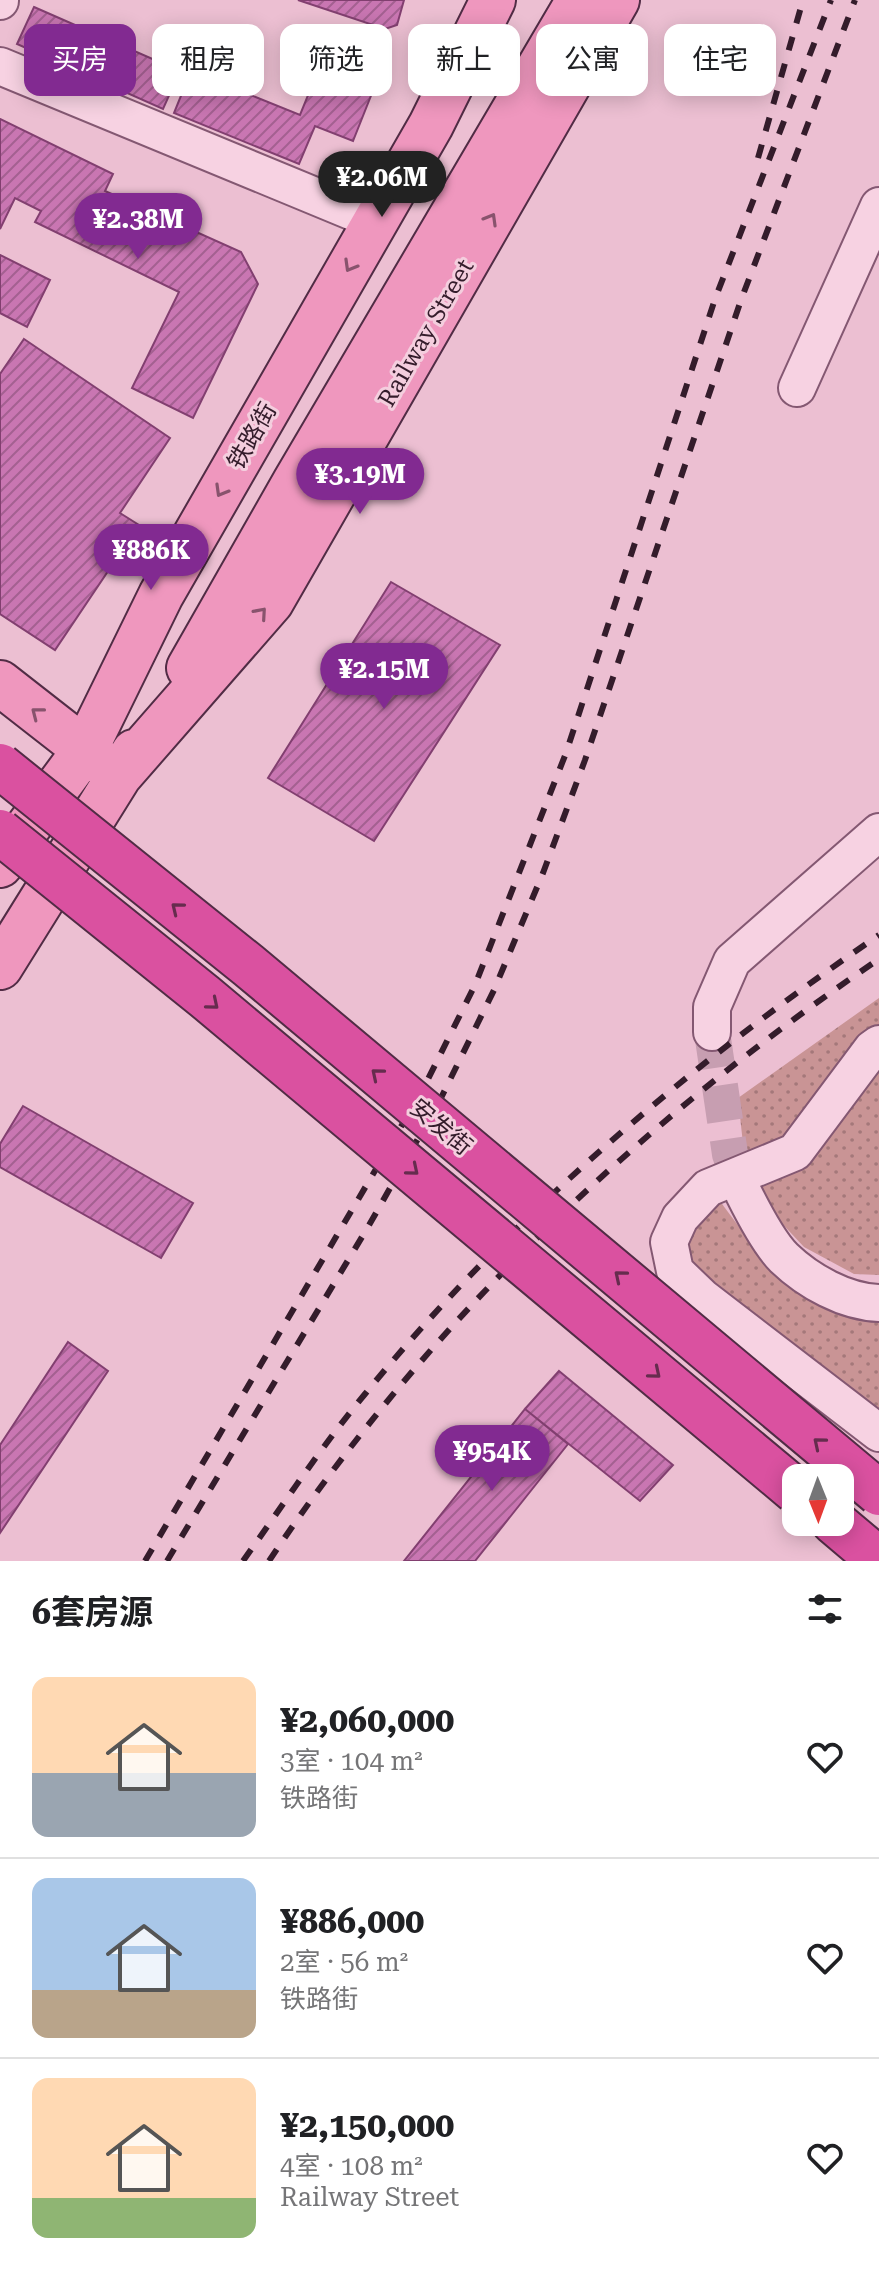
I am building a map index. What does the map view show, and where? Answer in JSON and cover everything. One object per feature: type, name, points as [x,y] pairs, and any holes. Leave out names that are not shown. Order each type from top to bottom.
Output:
[{"type":"highway","name":"安发街","points":[[0,766],[248,965],[879,1493]]},
{"type":"highway","points":[[0,832],[204,996],[782,1479]]},
{"type":"highway","points":[[851,1536],[879,1560]]},
{"type":"main road","name":"铁路街","points":[[0,865],[102,763],[161,595],[431,125],[493,0]]},
{"type":"main road","points":[[0,683],[102,763],[173,696],[284,477],[549,0]]},
{"type":"main road","points":[[284,477],[579,0]]},
{"type":"main road","name":"Railway Street","points":[[0,967],[14,911],[102,763],[271,602],[617,0]]},
{"type":"street","points":[[0,66],[368,218]]},
{"type":"street","points":[[797,388],[879,206]]},
{"type":"street","points":[[712,1032],[712,1007],[732,961],[879,832]]},
{"type":"street","points":[[879,1044],[872,1049],[795,1152],[708,1188],[680,1218],[669,1242],[675,1271],[702,1297],[879,1433]]},
{"type":"street","points":[[744,1194],[783,1257],[823,1287],[865,1303],[879,1303]]},
{"type":"shaded area","points":[[879,998],[879,1025],[870,1032],[784,1140],[744,1153],[738,1098]]},
{"type":"shaded area","points":[[879,1068],[879,1275],[854,1274],[804,1247],[774,1215],[755,1185],[805,1163],[825,1142]]},
{"type":"shaded area","points":[[719,1200],[749,1240],[879,1313],[879,1418],[691,1265],[689,1244],[694,1229]]},
{"type":"building","points":[[298,0],[404,0],[397,25],[370,24]]},
{"type":"building","points":[[34,7],[73,24],[26,24]]},
{"type":"building","points":[[24,29],[24,47],[17,44]]},
{"type":"building","points":[[136,52],[152,59],[152,96],[169,96],[163,109],[134,96]]},
{"type":"building","points":[[181,96],[253,96],[300,115],[308,96],[371,96],[353,141],[315,126],[299,164],[174,113]]},
{"type":"building","points":[[0,119],[113,174],[105,191],[241,252],[258,284],[193,418],[132,388],[179,292],[35,222],[41,211],[15,198],[0,229]]},
{"type":"building","points":[[0,255],[50,280],[27,327],[0,313]]},
{"type":"building","points":[[24,339],[170,438],[120,513],[139,525],[55,650],[0,614],[0,374]]},
{"type":"building","points":[[391,582],[500,645],[374,841],[268,778]]},
{"type":"building","points":[[23,1106],[193,1203],[161,1258],[0,1167],[0,1144]]},
{"type":"building","points":[[68,1342],[108,1371],[0,1533],[0,1445]]},
{"type":"building","points":[[559,1371],[673,1465],[640,1501],[525,1409]]},
{"type":"building","points":[[525,1409],[568,1444],[475,1561],[404,1561]]},
{"type":"tunnel","points":[[712,1032],[730,1154],[744,1194]]},
{"type":"railway","points":[[758,158],[803,0]]},
{"type":"railway","points":[[145,1561],[422,1091],[475,985],[566,753],[715,299],[831,0]]},
{"type":"railway","points":[[167,1561],[368,1227],[440,1100],[494,990],[543,873],[585,760],[741,300],[855,0]]},
{"type":"railway","points":[[243,1561],[365,1394],[480,1265],[542,1204],[671,1090],[739,1036],[879,935]]},
{"type":"railway","points":[[269,1561],[331,1473],[398,1388],[469,1308],[545,1230],[706,1087],[791,1021],[879,959]]}]
